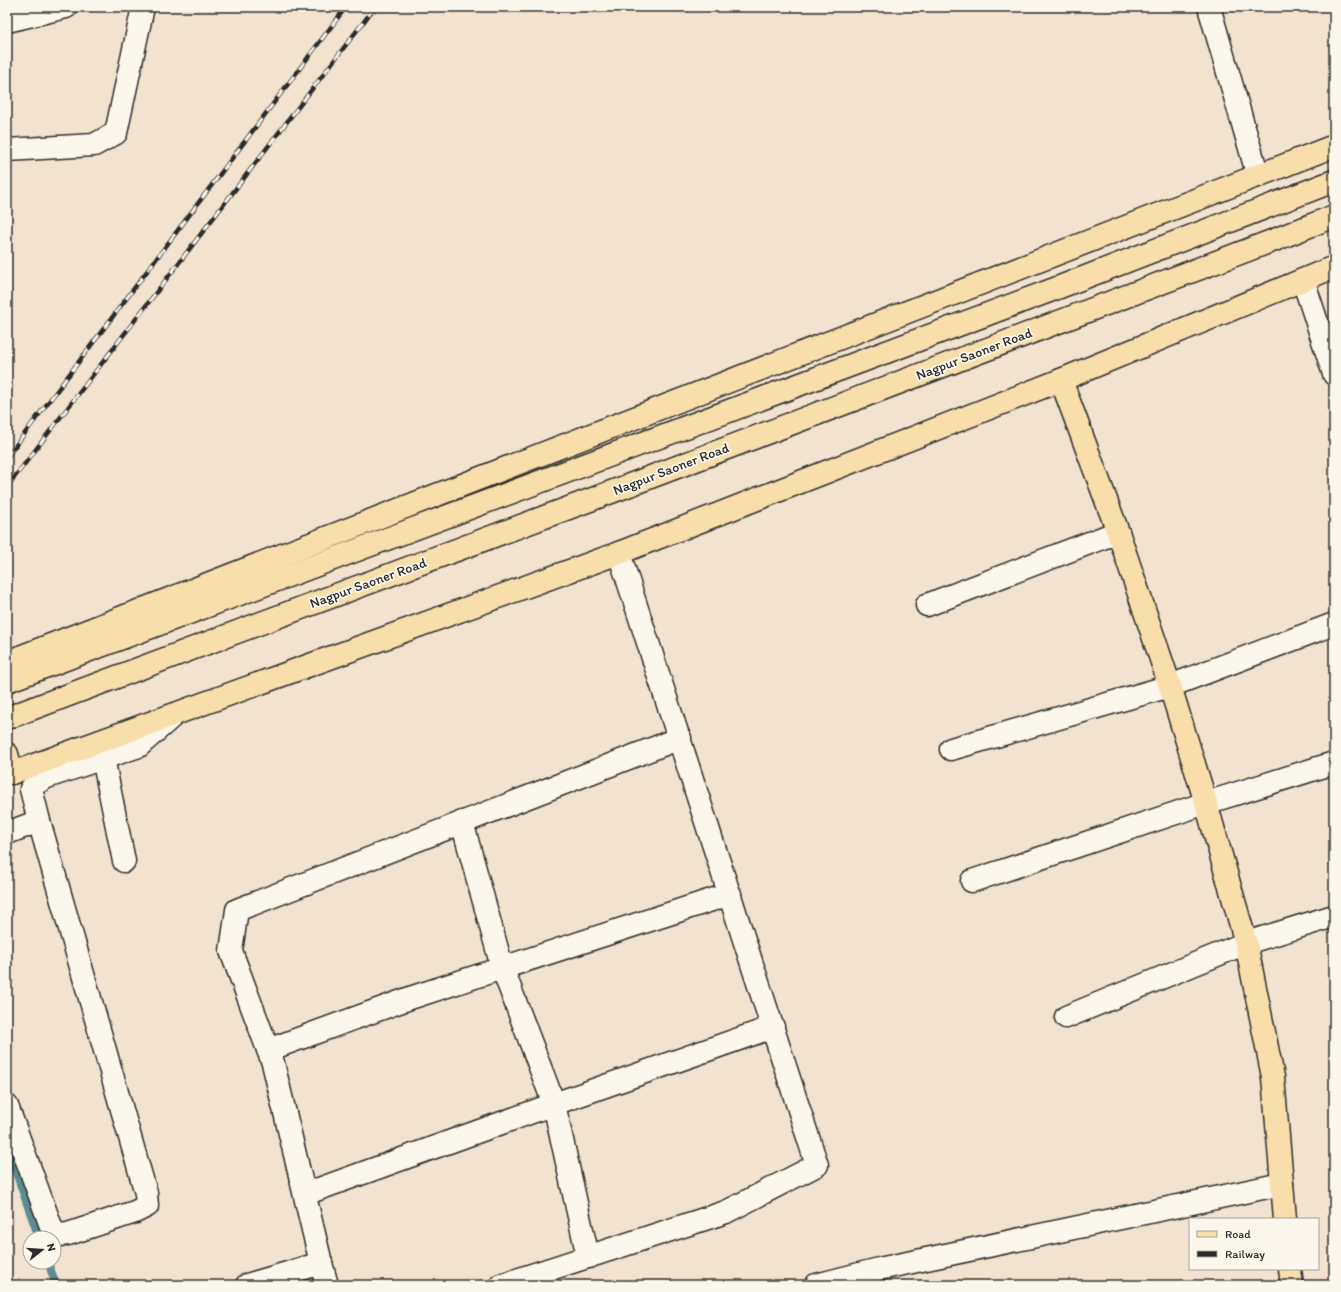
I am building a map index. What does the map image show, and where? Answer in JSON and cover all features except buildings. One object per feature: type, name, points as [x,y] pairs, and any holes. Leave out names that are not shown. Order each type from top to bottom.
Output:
[{"type":"main road","points":[[7,662],[1334,146]]},
{"type":"main road","points":[[7,680],[1052,290],[1334,180]]},
{"type":"main road","name":"Nagpur Saoner Road","points":[[7,718],[613,491],[1334,216]]},
{"type":"main road","points":[[9,767],[174,715],[619,553],[1060,380],[1334,267]]},
{"type":"main road","points":[[1060,380],[1118,532],[1170,686],[1206,803],[1246,943],[1273,1077],[1285,1218]]},
{"type":"main road","points":[[1290,1270],[1292,1285]]},
{"type":"street","points":[[7,21],[66,7]]},
{"type":"street","points":[[7,150],[94,146],[116,133],[143,7]]},
{"type":"street","points":[[1209,7],[1258,176]]},
{"type":"street","points":[[1303,280],[1334,374]]},
{"type":"street","points":[[927,605],[1118,532]]},
{"type":"street","points":[[502,1285],[726,1212],[817,1165],[619,553]]},
{"type":"street","points":[[951,749],[1170,686],[1334,624]]},
{"type":"street","points":[[7,1106],[52,1229],[59,1235],[68,1234],[135,1212],[147,1206],[146,1193],[31,789],[47,777],[139,746],[174,715]]},
{"type":"street","points":[[327,1285],[273,1063],[231,951],[237,910],[680,738]]},
{"type":"street","points":[[103,758],[124,861]]},
{"type":"street","points":[[972,881],[1206,803],[1334,763]]},
{"type":"street","points":[[7,834],[39,821]]},
{"type":"street","points":[[462,822],[502,967],[554,1104],[588,1257]]},
{"type":"street","points":[[268,1050],[410,998],[730,894]]},
{"type":"street","points":[[1066,1017],[1246,943],[1334,916]]},
{"type":"street","points":[[305,1194],[773,1027]]},
{"type":"street","points":[[816,1285],[882,1277],[1282,1184]]},
{"type":"street","points":[[247,1285],[321,1263]]},
{"type":"waterway","points":[[7,1147],[36,1230]]},
{"type":"waterway","points":[[51,1270],[56,1285]]},
{"type":"railway","points":[[7,457],[346,7]]},
{"type":"railway","points":[[7,487],[375,7]]}]
